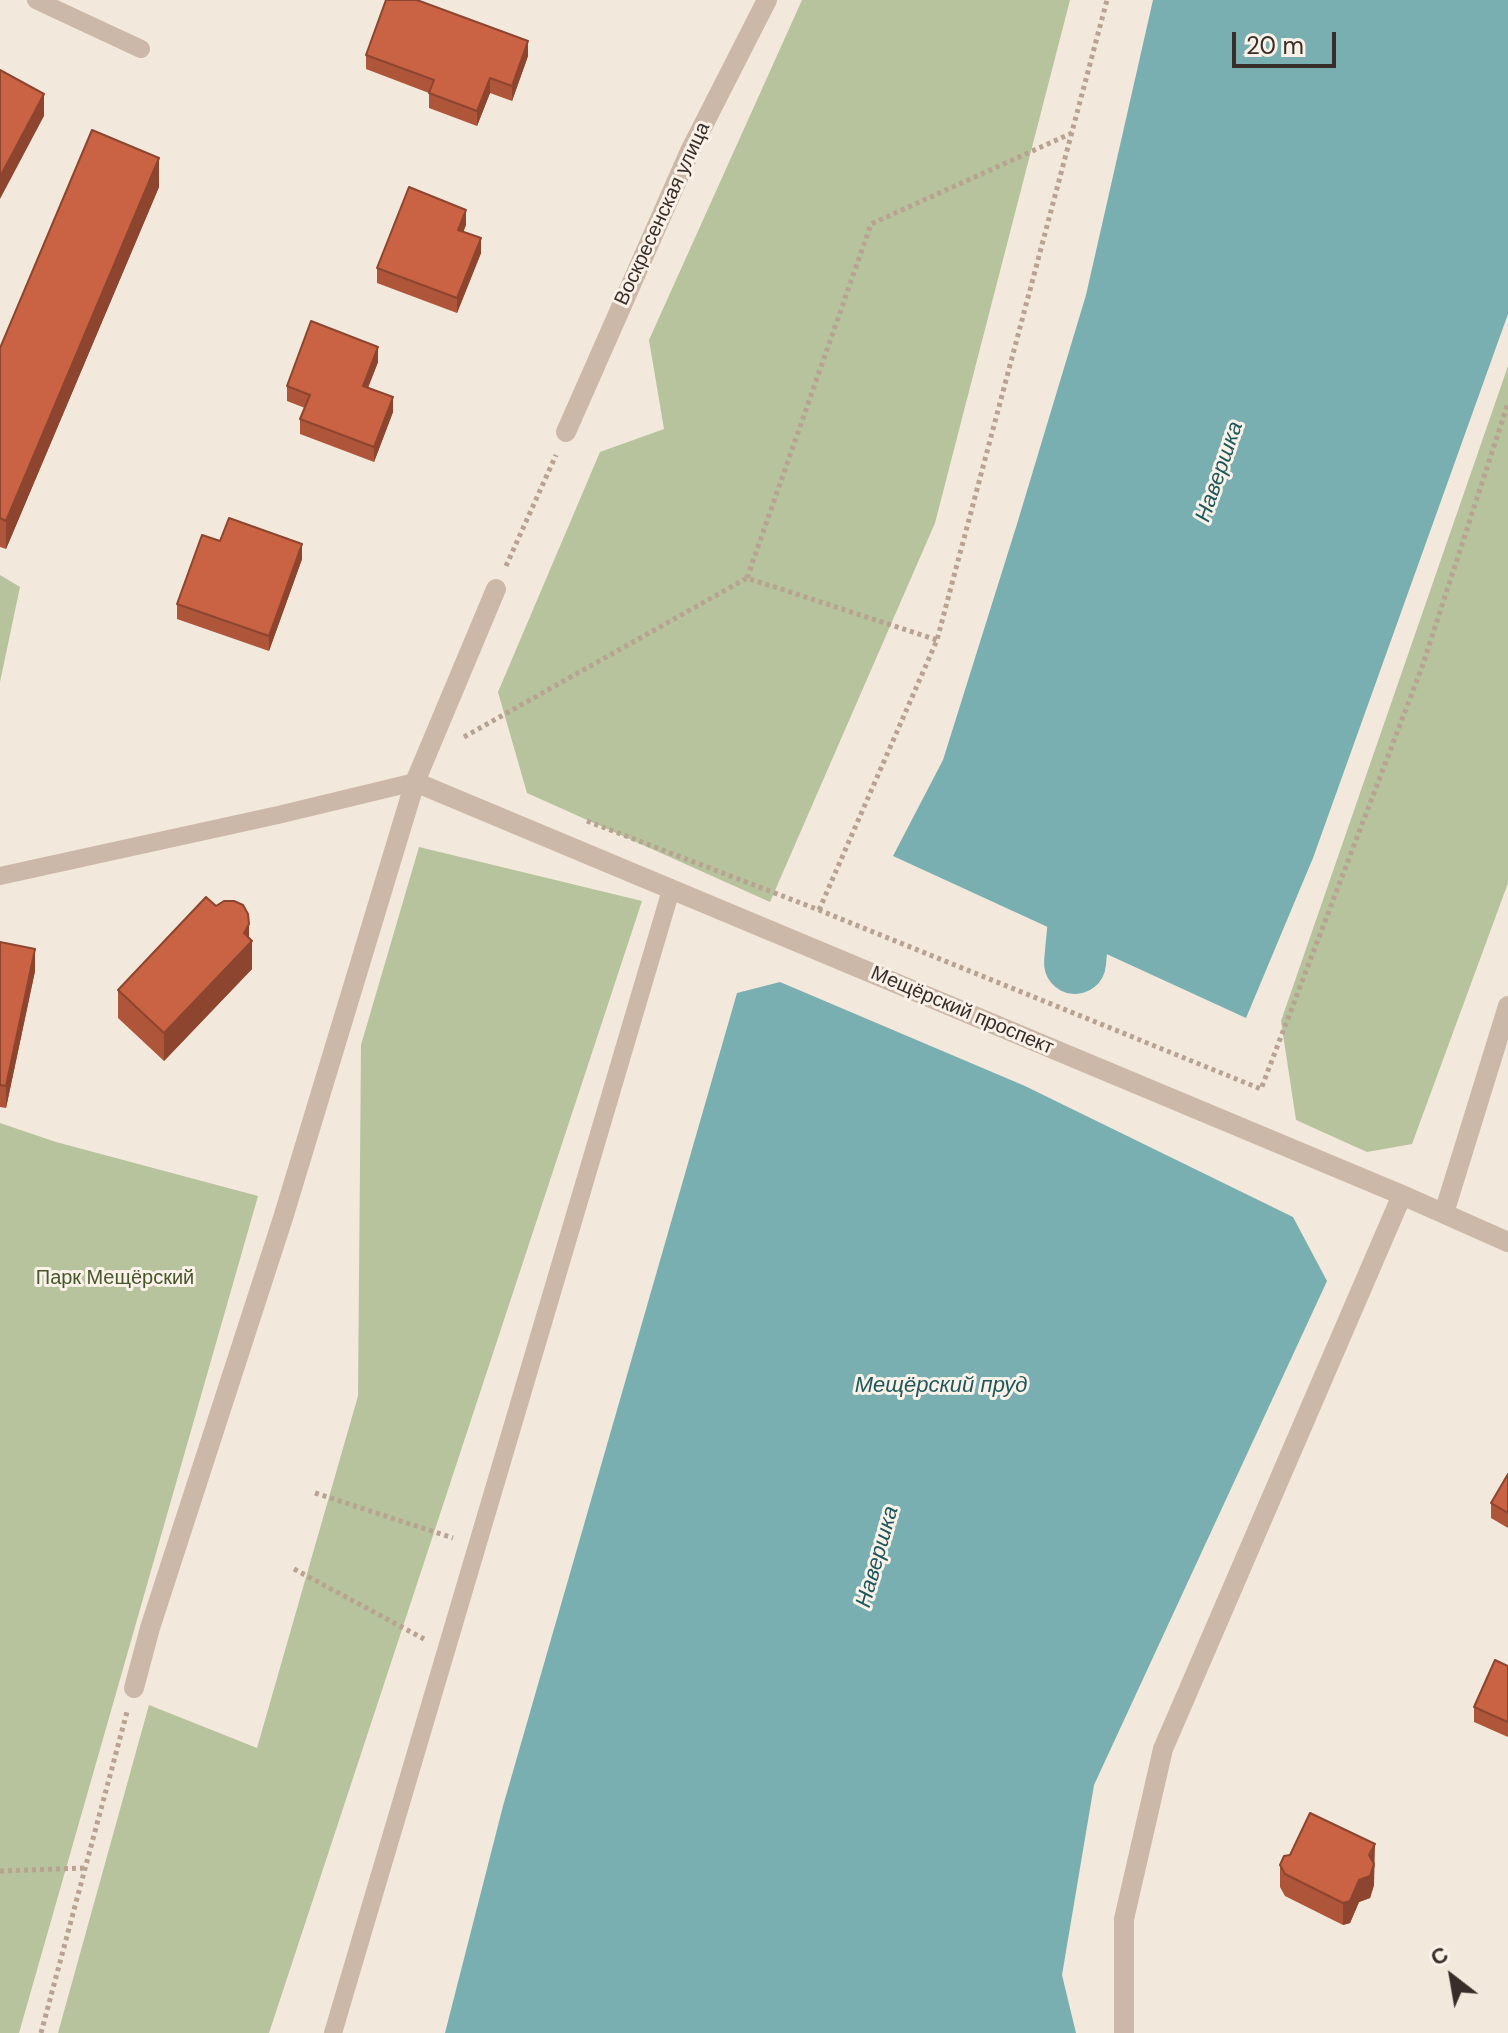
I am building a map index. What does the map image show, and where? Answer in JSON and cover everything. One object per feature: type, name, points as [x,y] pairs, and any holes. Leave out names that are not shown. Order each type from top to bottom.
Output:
[{"type":"street","name":"Воскресенская улица","points":[[566,432],[690,151],[767,0]]},
{"type":"street","points":[[134,1688],[155,1613],[283,1218],[415,782],[496,589]]},
{"type":"street","name":"Мещёрский проспект","points":[[415,782],[1508,1242]]},
{"type":"street","points":[[1444,1213],[1508,1006]]},
{"type":"street","points":[[1124,2033],[1124,1919],[1163,1749],[1402,1195]]},
{"type":"lane","points":[[36,0],[141,49]]},
{"type":"lane","points":[[0,876],[415,782]]},
{"type":"lane","points":[[333,2033],[671,890]]},
{"type":"path","points":[[819,910],[937,640],[1107,0]]},
{"type":"path","points":[[425,759],[747,578],[871,224],[1072,133]]},
{"type":"path","points":[[586,820],[819,910],[1261,1089],[1422,667],[1508,403]]},
{"type":"path","points":[[496,589],[566,432]]},
{"type":"path","points":[[747,578],[937,640]]},
{"type":"path","points":[[315,1493],[477,1546]]},
{"type":"path","points":[[294,1569],[446,1651]]},
{"type":"path","points":[[41,2033],[134,1688]]},
{"type":"path","points":[[0,1871],[85,1868]]},
{"type":"green space","points":[[802,0],[1070,0],[935,523],[770,902],[527,793],[498,692],[600,452],[664,429],[649,340]]},
{"type":"green space","points":[[1508,366],[1508,883],[1412,1144],[1367,1152],[1296,1120],[1281,1021]]},
{"type":"green space","points":[[0,575],[20,587],[0,682]]},
{"type":"green space","points":[[419,847],[642,901],[269,2033],[58,2033],[149,1705],[257,1748],[358,1396],[361,1045]]},
{"type":"green space","name":"Парк Мещёрский","points":[[0,1123],[56,1142],[258,1196],[19,2033],[0,2033]]},
{"type":"water","points":[[1153,0],[1508,0],[1508,314],[1313,858],[1246,1018],[893,856],[943,760],[1017,524],[1086,295]]},
{"type":"water","name":"Мещёрский пруд","points":[[780,982],[1025,1086],[1293,1217],[1327,1281],[1094,1785],[1062,1975],[1076,2033],[445,2033],[503,1806],[737,993]]},
{"type":"building","points":[[386,0],[417,0],[528,41],[512,86],[490,78],[477,111],[429,93],[434,80],[366,55]]},
{"type":"building","points":[[0,70],[44,94],[0,177]]},
{"type":"building","points":[[92,130],[159,158],[6,521],[0,518],[0,348]]},
{"type":"building","points":[[409,187],[466,210],[458,230],[481,238],[457,298],[377,268]]},
{"type":"building","points":[[311,321],[378,347],[363,386],[393,397],[374,447],[300,419],[310,395],[287,386]]},
{"type":"building","points":[[229,518],[302,544],[269,636],[177,604],[202,535],[220,541]]},
{"type":"building","points":[[206,897],[216,906],[224,901],[243,905],[249,924],[244,933],[252,941],[164,1033],[118,990]]},
{"type":"building","points":[[0,942],[35,949],[6,1086],[0,1085]]},
{"type":"building","points":[[1508,1474],[1508,1513],[1491,1503]]},
{"type":"building","points":[[1495,1660],[1508,1666],[1508,1722],[1474,1707]]},
{"type":"building","points":[[1310,1813],[1375,1844],[1369,1855],[1374,1864],[1370,1876],[1359,1880],[1350,1901],[1343,1903],[1285,1874],[1280,1865],[1284,1856],[1290,1855]]},
{"type":"waterway","name":"Навершка","points":[[1075,963],[1081,898],[1093,858]]}]
